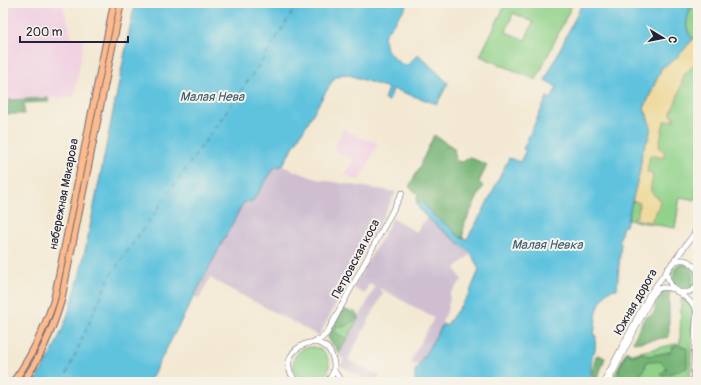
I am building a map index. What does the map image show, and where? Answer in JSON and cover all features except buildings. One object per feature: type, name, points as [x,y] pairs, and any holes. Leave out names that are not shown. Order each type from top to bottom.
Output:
[{"type":"main road","name":"набережная Макарова","points":[[22,382],[46,344],[56,317],[67,273],[113,28],[114,3]]},
{"type":"main road","name":"набережная Макарова","points":[[13,382],[22,370],[39,340],[54,300],[113,28],[121,3]]},
{"type":"street","name":"Петровская коса","points":[[297,382],[292,376],[290,370],[289,363],[291,356],[300,346],[321,339],[327,333],[402,193]]},
{"type":"street","name":"Южная дорога","points":[[604,382],[649,295],[667,268],[694,234],[697,225],[698,213]]},
{"type":"street","points":[[671,264],[676,261],[686,260],[694,264],[698,272]]},
{"type":"street","points":[[667,268],[668,279],[675,290],[694,305],[696,310]]},
{"type":"street","points":[[693,382],[698,277]]},
{"type":"street","points":[[675,290],[689,292],[698,286]]},
{"type":"street","name":"Южная дорога","points":[[608,382],[653,294],[658,288],[662,287],[675,290]]},
{"type":"street","name":"Петровская коса","points":[[327,333],[327,349]]},
{"type":"street","points":[[313,342],[320,344],[327,349],[333,358],[334,370],[339,378],[346,382]]},
{"type":"street","points":[[326,382],[331,377],[334,370]]},
{"type":"shaded area","points":[[21,3],[62,3],[72,37],[84,40],[74,97],[9,100],[8,109],[3,110],[3,9]]},
{"type":"shaded area","points":[[343,129],[369,141],[378,143],[360,180],[351,179],[351,176],[347,175],[344,178],[353,159],[333,150]]},
{"type":"shaded area","points":[[279,166],[321,180],[396,192],[319,336],[210,277],[199,299],[194,296],[242,205],[247,201],[252,202],[275,167]]},
{"type":"shaded area","points":[[427,217],[471,254],[455,268],[462,280],[449,295],[450,298],[447,311],[442,322],[443,324],[419,365],[412,364],[411,360],[434,318],[378,287],[383,293],[348,360],[380,376],[377,382],[372,382],[341,366],[344,359],[339,356],[375,287],[369,284],[364,294],[353,288],[393,218],[416,232]]},
{"type":"green space","points":[[506,3],[548,3],[553,5],[557,3],[563,6],[564,4],[568,6],[569,3],[573,3],[536,80],[480,56]],"holes":[[[513,13],[533,22],[525,40],[506,32]]]},
{"type":"green space","points":[[693,3],[698,3],[698,170],[695,200],[680,197],[675,228],[628,220],[632,201],[677,57],[693,39],[688,30],[687,21]]},
{"type":"green space","points":[[48,98],[49,102],[24,103],[24,114],[3,114],[3,110],[8,109],[9,100]]},
{"type":"green space","points":[[434,135],[454,148],[456,161],[463,162],[469,157],[487,165],[479,182],[483,186],[464,225],[463,236],[466,239],[458,236],[452,229],[433,215],[423,202],[417,204],[418,194],[409,187],[421,165]]},
{"type":"green space","points":[[684,263],[689,264],[697,272],[696,281],[692,289],[678,291],[672,282],[670,274],[674,267]]},
{"type":"green space","points":[[682,265],[689,268],[692,272],[691,286],[686,288],[678,287],[674,278],[677,268]]},
{"type":"green space","points":[[660,289],[671,290],[669,295],[669,337],[634,343],[633,341],[645,317],[652,315],[655,311],[655,298]]},
{"type":"green space","points":[[681,299],[693,307],[690,382],[611,382],[627,350],[631,354],[680,343]]},
{"type":"green space","points":[[343,310],[355,312],[359,317],[339,354],[331,336],[333,328]]},
{"type":"green space","points":[[344,310],[359,317],[343,327],[336,328],[335,324]]},
{"type":"green space","points":[[334,330],[340,336],[348,338],[341,350],[336,348],[328,338],[331,331]]},
{"type":"green space","points":[[677,345],[687,348],[687,368],[662,376],[660,374],[667,369],[662,363],[647,361],[645,368],[635,382],[618,382],[619,368],[627,352],[631,356],[642,353],[649,356],[670,352],[673,347]]},
{"type":"green space","points":[[315,347],[324,352],[328,358],[328,372],[324,378],[315,383],[307,383],[298,378],[294,372],[293,361],[298,352],[304,348]]},
{"type":"green space","points":[[598,355],[605,358],[596,382],[590,382],[596,356]]},
{"type":"sand","points":[[693,39],[698,43],[698,61],[684,75],[671,113],[671,115],[674,116],[674,120],[664,121],[659,147],[664,151],[664,158],[650,155],[647,172],[652,173],[653,176],[651,190],[656,197],[660,199],[658,208],[656,214],[650,222],[634,219],[634,216],[637,217],[640,203],[632,201],[640,170],[642,152],[649,137],[647,114],[644,109],[662,67],[677,57]]},
{"type":"water","name":"Малая Нева","points":[[135,3],[409,3],[385,34],[384,39],[386,48],[392,56],[404,65],[409,64],[418,54],[448,83],[437,104],[393,89],[389,101],[384,99],[388,88],[349,75],[343,74],[334,78],[282,166],[275,167],[252,202],[247,201],[242,205],[149,382],[34,382],[48,360],[59,336],[77,286],[89,234]]},
{"type":"water","name":"Малая Невка","points":[[583,3],[693,3],[687,17],[687,26],[693,39],[675,59],[662,67],[644,108],[651,127],[649,137],[642,152],[640,170],[626,226],[623,226],[619,242],[621,243],[617,289],[610,290],[605,294],[597,311],[594,336],[596,336],[595,350],[592,357],[591,371],[588,382],[415,382],[415,371],[443,324],[446,326],[469,294],[479,270],[470,253],[425,216],[417,204],[423,202],[433,215],[452,229],[458,236],[467,239],[483,211],[509,158],[520,162],[526,150],[523,149],[547,97],[551,99],[557,87],[545,80]]},
{"type":"ferry route","points":[[63,382],[110,276],[264,58],[298,3]]}]
